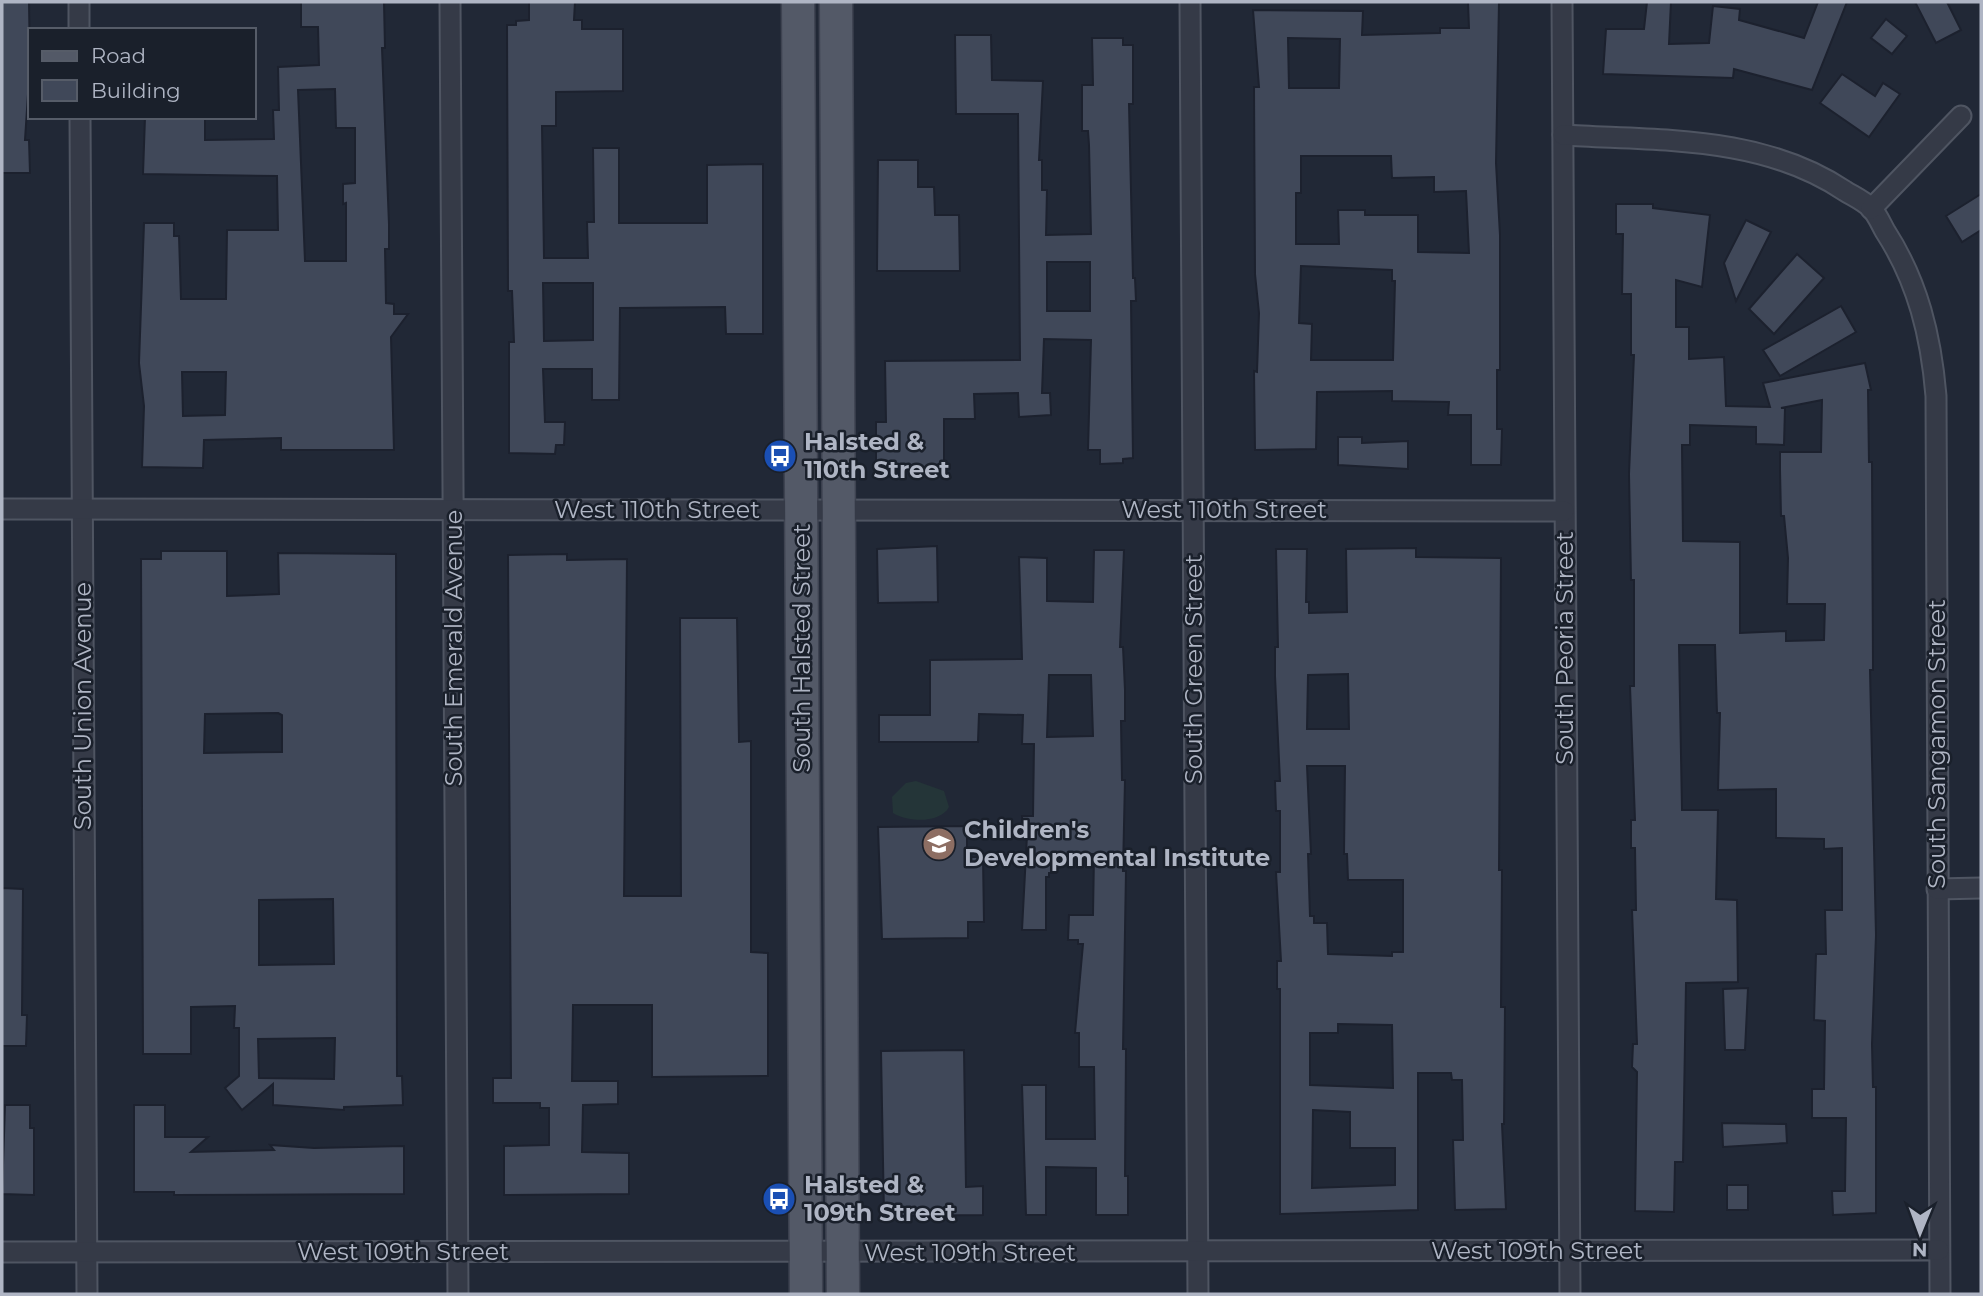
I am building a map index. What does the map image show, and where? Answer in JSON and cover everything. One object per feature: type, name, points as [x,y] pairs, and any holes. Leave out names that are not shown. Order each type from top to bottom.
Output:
[{"type":"main road","name":"South Halsted Street","points":[[798,2],[806,1294]]},
{"type":"main road","name":"South Halsted Street","points":[[836,2],[843,1294]]},
{"type":"street","points":[[79,2],[79,28]]},
{"type":"street","name":"South Emerald Avenue","points":[[450,2],[458,1294]]},
{"type":"street","name":"South Green Street","points":[[1190,2],[1198,1294]]},
{"type":"street","name":"South Peoria Street","points":[[1562,2],[1570,1294]]},
{"type":"street","points":[[1871,209],[1961,116]]},
{"type":"street","name":"South Union Avenue","points":[[80,119],[87,1294]]},
{"type":"street","name":"South Sangamon Street","points":[[1563,135],[1709,143],[1755,151],[1804,168],[1871,209],[1896,247],[1914,285],[1927,323],[1936,396],[1940,1294]]},
{"type":"street","name":"West 110th Street","points":[[2,509],[1564,511]]},
{"type":"street","points":[[1937,889],[1981,888]]},
{"type":"street","name":"West 109th Street","points":[[2,1252],[1939,1250]]},
{"type":"shaded area","points":[[916,781],[944,791],[949,807],[945,813],[931,819],[914,820],[893,813],[892,797],[906,783]]},
{"type":"building","points":[[2,2],[29,2],[25,140],[29,140],[30,173],[2,173]]},
{"type":"building","points":[[301,2],[384,2],[385,48],[382,48],[389,224],[389,249],[385,249],[386,303],[394,304],[394,314],[408,314],[391,337],[394,450],[281,450],[281,438],[204,440],[203,468],[142,467],[144,406],[139,363],[144,223],[174,223],[174,236],[179,236],[181,299],[226,299],[227,230],[278,230],[277,176],[143,174],[145,119],[205,119],[205,140],[274,139],[273,110],[279,110],[278,67],[319,65],[318,27],[301,27]],"holes":[[[335,89],[336,128],[355,128],[355,183],[343,184],[343,204],[346,203],[346,261],[305,261],[298,90]],[[182,372],[226,372],[225,415],[183,416]]]},
{"type":"building","points":[[529,2],[575,2],[574,20],[582,20],[582,29],[623,29],[623,91],[556,92],[556,126],[542,126],[544,258],[588,258],[587,222],[594,222],[593,148],[619,148],[619,223],[707,223],[707,165],[763,164],[763,334],[726,334],[725,307],[620,308],[619,400],[592,400],[592,369],[543,369],[545,422],[565,422],[564,445],[556,445],[555,454],[509,453],[509,342],[514,342],[512,291],[508,291],[507,25],[529,20]],"holes":[[[543,283],[593,283],[593,340],[544,341]]]},
{"type":"building","points":[[1468,2],[1499,2],[1496,163],[1500,235],[1500,370],[1497,370],[1497,429],[1502,429],[1501,465],[1471,465],[1471,415],[1448,415],[1449,402],[1392,401],[1392,391],[1317,392],[1316,449],[1255,450],[1254,371],[1257,372],[1259,313],[1255,274],[1254,87],[1259,87],[1253,10],[1363,11],[1362,35],[1440,33],[1440,28],[1469,28]],"holes":[[[1288,38],[1340,39],[1339,88],[1289,88]],[[1301,156],[1391,156],[1392,178],[1434,177],[1434,192],[1466,191],[1469,253],[1418,252],[1418,215],[1365,215],[1365,210],[1338,210],[1339,244],[1296,244],[1296,193],[1301,193]],[[1301,266],[1392,270],[1392,281],[1395,281],[1393,360],[1311,360],[1312,324],[1299,323]]]},
{"type":"building","points":[[1647,2],[1671,2],[1669,44],[1709,43],[1713,6],[1740,9],[1739,20],[1804,38],[1818,2],[1847,2],[1812,90],[1734,69],[1733,78],[1603,74],[1606,29],[1644,29]]},
{"type":"building","points":[[1915,2],[1947,2],[1961,30],[1936,43]]},
{"type":"building","points":[[1886,19],[1907,36],[1892,54],[1871,38]]},
{"type":"building","points":[[955,35],[991,35],[992,80],[1043,81],[1039,160],[1042,160],[1042,190],[1047,190],[1046,235],[1091,234],[1089,145],[1088,131],[1082,131],[1082,85],[1093,85],[1092,38],[1123,38],[1123,45],[1133,45],[1133,104],[1129,104],[1133,278],[1136,301],[1131,301],[1133,458],[1123,459],[1123,463],[1100,464],[1100,450],[1088,450],[1091,340],[1044,339],[1042,393],[1050,393],[1051,415],[1019,417],[1018,393],[974,394],[975,419],[944,419],[944,471],[896,471],[896,475],[876,475],[876,422],[886,422],[885,361],[1020,360],[1018,114],[956,114]],"holes":[[[1047,262],[1090,262],[1090,311],[1047,311]]]},
{"type":"building","points":[[1842,74],[1875,96],[1883,83],[1900,94],[1869,137],[1820,103]]},
{"type":"building","points":[[878,160],[918,160],[918,187],[934,187],[935,215],[959,215],[960,271],[877,271]]},
{"type":"building","points":[[1981,194],[1981,230],[1962,242],[1946,216]]},
{"type":"building","points":[[1616,204],[1653,204],[1653,208],[1710,215],[1702,287],[1676,280],[1676,327],[1689,327],[1689,359],[1724,357],[1726,406],[1770,407],[1763,383],[1865,363],[1871,390],[1868,390],[1869,462],[1872,462],[1873,670],[1870,670],[1876,935],[1872,1044],[1873,1087],[1876,1087],[1876,1213],[1833,1215],[1832,1191],[1845,1191],[1846,1118],[1812,1118],[1812,1089],[1824,1089],[1825,1021],[1814,1020],[1816,954],[1826,954],[1825,910],[1842,910],[1842,848],[1824,849],[1824,839],[1776,838],[1776,789],[1718,790],[1720,713],[1717,713],[1715,645],[1679,645],[1682,810],[1718,810],[1716,899],[1737,900],[1738,982],[1686,983],[1683,1162],[1675,1162],[1674,1212],[1635,1211],[1637,1072],[1632,1067],[1633,1044],[1637,1044],[1632,910],[1636,910],[1635,848],[1631,848],[1631,820],[1635,820],[1630,686],[1634,686],[1634,580],[1631,580],[1629,474],[1634,355],[1631,355],[1631,294],[1622,294],[1623,234],[1616,234]],"holes":[[[1822,400],[1821,452],[1780,452],[1780,470],[1781,516],[1784,516],[1788,558],[1787,604],[1825,604],[1824,640],[1786,641],[1786,631],[1740,633],[1740,542],[1683,541],[1682,445],[1690,445],[1690,425],[1756,427],[1756,444],[1784,445],[1785,408],[1781,408]]]},
{"type":"building","points":[[1746,220],[1771,232],[1736,301],[1724,263]]},
{"type":"building","points":[[1797,254],[1824,278],[1774,334],[1749,309]]},
{"type":"building","points":[[1841,306],[1856,332],[1780,376],[1763,350]]},
{"type":"building","points":[[1338,437],[1362,437],[1362,443],[1408,441],[1408,469],[1338,465]]},
{"type":"building","points":[[937,546],[938,602],[878,603],[877,549]]},
{"type":"building","points":[[1416,548],[1416,557],[1501,558],[1499,870],[1502,870],[1501,1007],[1505,1007],[1502,1124],[1506,1209],[1455,1210],[1453,1140],[1463,1140],[1462,1080],[1452,1080],[1451,1073],[1418,1073],[1418,1210],[1280,1214],[1280,989],[1277,989],[1277,961],[1281,961],[1276,872],[1280,872],[1280,811],[1276,811],[1275,781],[1280,781],[1275,676],[1275,647],[1278,647],[1276,549],[1307,549],[1306,602],[1309,602],[1309,613],[1347,612],[1346,549]],"holes":[[[1348,674],[1349,729],[1307,729],[1308,675]],[[1307,766],[1345,766],[1344,854],[1347,854],[1348,880],[1403,880],[1403,952],[1392,952],[1392,956],[1328,954],[1327,923],[1314,923],[1314,916],[1310,916],[1308,854],[1311,854]],[[1338,1024],[1392,1025],[1393,1088],[1310,1085],[1310,1033],[1338,1033]],[[1313,1110],[1350,1112],[1350,1148],[1395,1148],[1395,1185],[1312,1188]]]},
{"type":"building","points":[[1094,550],[1124,550],[1120,647],[1123,647],[1125,690],[1125,721],[1121,721],[1122,780],[1125,780],[1123,1049],[1126,1049],[1125,1176],[1128,1176],[1128,1215],[1096,1215],[1096,1168],[1046,1167],[1046,1215],[1026,1215],[1022,1085],[1046,1085],[1046,1139],[1095,1139],[1094,1067],[1079,1067],[1079,1033],[1075,1033],[1083,944],[1078,944],[1078,940],[1068,940],[1069,915],[1093,915],[1094,854],[1056,855],[1056,873],[1049,873],[1049,877],[1046,877],[1046,930],[1022,930],[1027,835],[1023,835],[1022,816],[1033,816],[1034,744],[1022,744],[1023,715],[979,714],[978,742],[879,742],[879,715],[930,715],[930,660],[1022,659],[1019,557],[1047,558],[1047,601],[1093,602]],"holes":[[[1049,675],[1091,675],[1093,736],[1047,737]]]},
{"type":"building","points":[[161,551],[227,551],[227,596],[279,594],[278,553],[396,554],[397,1076],[402,1076],[403,1105],[344,1107],[344,1110],[273,1105],[273,1084],[242,1110],[225,1088],[239,1076],[239,1028],[234,1028],[235,1006],[191,1007],[191,1054],[143,1054],[141,559],[161,559]],"holes":[[[205,714],[282,715],[282,752],[204,753]],[[333,899],[334,964],[259,965],[259,900]],[[335,1038],[334,1079],[259,1078],[258,1039]]]},
{"type":"building","points":[[567,554],[567,560],[627,559],[624,896],[681,896],[680,618],[737,618],[739,742],[751,741],[751,952],[768,953],[768,1076],[652,1077],[652,1005],[573,1005],[572,1081],[618,1081],[618,1104],[583,1105],[582,1152],[629,1153],[629,1194],[504,1195],[504,1146],[549,1145],[549,1108],[540,1108],[540,1103],[493,1103],[493,1078],[511,1078],[508,555]]},
{"type":"building","points":[[967,826],[967,857],[983,857],[984,922],[968,922],[968,938],[882,939],[878,827]]},
{"type":"building","points":[[2,888],[23,889],[22,1015],[27,1015],[26,1046],[2,1046]]},
{"type":"building","points":[[1748,988],[1745,1050],[1725,1050],[1723,989]]},
{"type":"building","points":[[964,1050],[966,1187],[983,1186],[983,1215],[884,1216],[881,1051]]},
{"type":"building","points":[[5,1105],[30,1105],[30,1128],[34,1128],[34,1195],[2,1194]]},
{"type":"building","points":[[134,1105],[165,1105],[165,1137],[208,1137],[191,1152],[274,1150],[270,1145],[314,1148],[404,1146],[404,1194],[174,1195],[174,1192],[134,1192]]},
{"type":"building","points":[[1722,1123],[1786,1124],[1787,1143],[1723,1147]]},
{"type":"building","points":[[1727,1185],[1748,1185],[1748,1210],[1727,1210]]},
{"type":"place","name":"Halsted & 110th Street","points":[[780,456]]},
{"type":"place","name":"Children's Developmental Institute","points":[[939,844]]},
{"type":"place","name":"Halsted & 109th Street","points":[[779,1199]]}]
